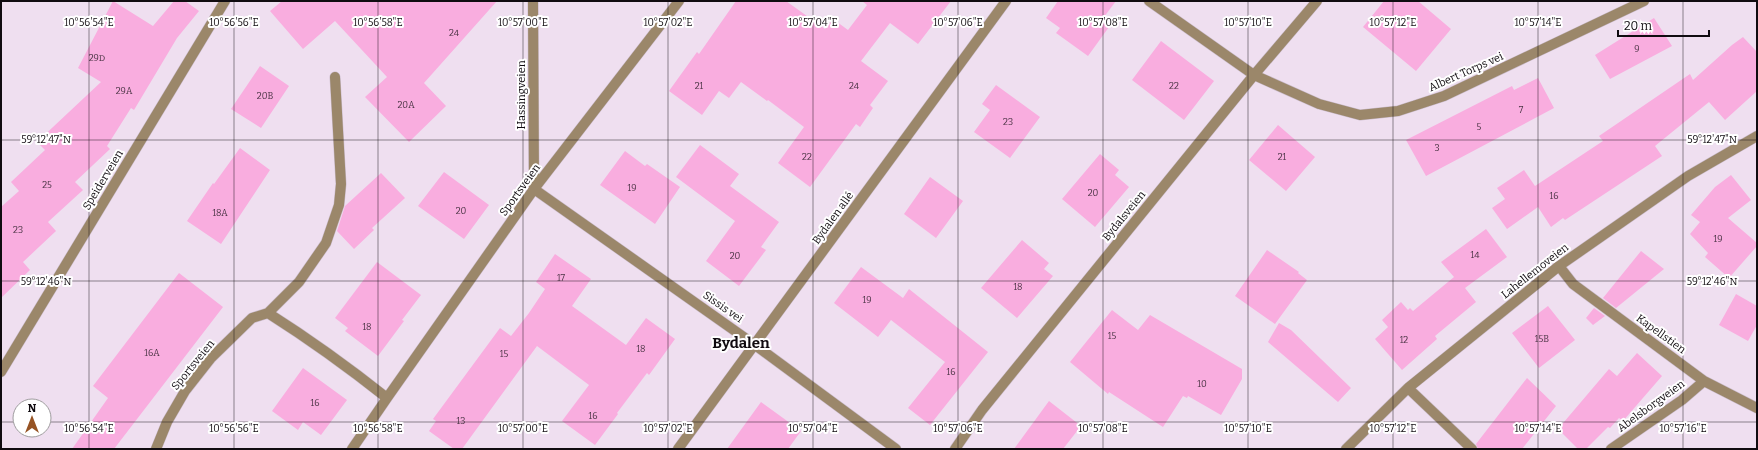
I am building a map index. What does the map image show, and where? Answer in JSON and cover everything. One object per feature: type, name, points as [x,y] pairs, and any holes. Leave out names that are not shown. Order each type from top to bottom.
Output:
[{"type":"street","name":"Speiderveien","points":[[1,372],[225,1]]},
{"type":"street","name":"Hassingveien","points":[[533,1],[534,189]]},
{"type":"street","name":"Sportsveien","points":[[352,449],[534,189],[679,1]]},
{"type":"street","name":"Bydalen allé","points":[[678,449],[1006,1]]},
{"type":"street","name":"Albert Torps vei","points":[[1149,1],[1254,75],[1319,104],[1360,115],[1398,111],[1444,96],[1644,1]]},
{"type":"street","name":"Bydalsveien","points":[[955,449],[982,410],[1254,75],[1317,1]]},
{"type":"street","name":"Sportsveien","points":[[156,449],[167,422],[185,391],[211,358],[252,318],[268,313],[299,282],[326,243],[339,205],[341,184],[335,77]]},
{"type":"street","name":"Lahellemoveien","points":[[1346,449],[1408,388],[1559,266],[1688,176],[1757,136]]},
{"type":"street","name":"Sissis vei","points":[[534,189],[755,345],[896,449]]},
{"type":"street","name":"Kapellstien","points":[[1559,266],[1573,284],[1704,381],[1757,408]]},
{"type":"street","points":[[268,313],[304,335],[339,360],[387,398]]},
{"type":"street","name":"Abelsborgveien","points":[[1611,449],[1682,400],[1704,381]]},
{"type":"street","points":[[1408,388],[1472,449]]},
{"type":"building","points":[[113,1],[153,26],[174,1],[185,1],[199,11],[177,38],[134,110],[131,108],[107,146],[110,149],[75,182],[83,190],[48,222],[56,231],[23,262],[30,270],[1,298],[1,207],[19,191],[11,182],[45,150],[37,142],[101,82],[78,68]]},
{"type":"building","points":[[282,1],[497,1],[424,83],[446,106],[409,142],[365,97],[387,77],[335,21],[303,49],[270,11]]},
{"type":"building","points":[[736,1],[786,1],[825,29],[833,19],[848,30],[867,5],[862,1],[951,1],[918,44],[890,23],[861,61],[888,81],[870,105],[873,108],[860,127],[856,124],[810,187],[778,163],[804,127],[768,100],[767,101],[741,82],[729,98],[719,91],[702,115],[669,91],[697,52],[699,54]]},
{"type":"building","points":[[1058,1],[1116,1],[1101,21],[1109,27],[1088,56],[1056,33],[1060,28],[1046,18]]},
{"type":"building","points":[[1384,1],[1418,1],[1451,29],[1416,71],[1363,27]]},
{"type":"building","points":[[1654,18],[1672,46],[1610,79],[1595,55]]},
{"type":"building","points":[[1743,37],[1757,52],[1757,91],[1725,120],[1709,102],[1655,146],[1662,156],[1565,220],[1563,218],[1551,227],[1538,207],[1507,229],[1492,208],[1505,199],[1497,188],[1524,170],[1535,186],[1603,141],[1599,136],[1690,74],[1693,80]]},
{"type":"building","points":[[1161,41],[1214,81],[1184,120],[1132,80]]},
{"type":"building","points":[[260,66],[289,86],[261,128],[231,109]]},
{"type":"building","points":[[1538,78],[1554,108],[1426,176],[1406,140],[1512,86],[1514,90]]},
{"type":"building","points":[[996,85],[1040,117],[1010,158],[974,132],[990,110],[982,104]]},
{"type":"building","points":[[1278,125],[1315,157],[1286,191],[1249,160]]},
{"type":"building","points":[[700,145],[739,174],[730,186],[779,222],[761,247],[766,250],[739,286],[706,261],[735,221],[676,177]]},
{"type":"building","points":[[240,148],[270,170],[221,244],[187,221],[213,183],[214,184]]},
{"type":"building","points":[[625,151],[645,166],[647,164],[680,187],[655,224],[600,185]]},
{"type":"building","points":[[1100,154],[1119,170],[1115,175],[1129,187],[1095,227],[1062,199]]},
{"type":"building","points":[[444,172],[489,205],[464,239],[418,206]]},
{"type":"building","points":[[381,173],[405,198],[372,228],[374,230],[354,249],[337,231],[345,206]]},
{"type":"building","points":[[1731,175],[1751,200],[1728,218],[1757,243],[1757,246],[1729,278],[1705,257],[1708,253],[1690,234],[1700,222],[1691,215],[1715,187]]},
{"type":"building","points":[[930,177],[963,201],[936,238],[904,214]]},
{"type":"building","points":[[1486,229],[1507,257],[1465,288],[1476,302],[1435,336],[1437,339],[1402,370],[1375,339],[1388,327],[1382,320],[1401,302],[1408,310],[1410,308],[1413,311],[1454,277],[1441,262]]},
{"type":"building","points":[[1022,240],[1049,263],[1044,269],[1053,276],[1017,318],[981,288]]},
{"type":"building","points":[[1267,250],[1299,272],[1298,273],[1307,280],[1275,324],[1235,296]]},
{"type":"building","points":[[1641,251],[1664,269],[1616,308],[1603,298]]},
{"type":"building","points":[[555,254],[591,279],[572,306],[626,345],[646,318],[675,339],[649,375],[647,373],[595,445],[562,421],[589,385],[537,346],[462,449],[454,449],[429,431],[436,421],[433,419],[500,328],[511,336],[529,313],[545,289],[536,282]]},
{"type":"building","points":[[377,262],[421,295],[378,356],[345,331],[348,328],[335,318]]},
{"type":"building","points":[[861,267],[903,298],[909,289],[988,352],[930,425],[908,408],[945,362],[891,320],[878,337],[834,303]]},
{"type":"building","points":[[179,273],[223,307],[114,449],[72,449],[108,398],[93,386]]},
{"type":"building","points":[[1736,294],[1757,306],[1757,325],[1748,341],[1719,325]]},
{"type":"building","points":[[1548,306],[1575,340],[1539,368],[1512,333]]},
{"type":"building","points":[[1594,308],[1605,316],[1593,325],[1586,318]]},
{"type":"building","points":[[1112,310],[1138,330],[1150,315],[1242,369],[1242,379],[1221,415],[1188,396],[1187,398],[1183,396],[1163,427],[1109,392],[1108,394],[1070,362]]},
{"type":"building","points":[[1279,323],[1291,330],[1351,388],[1338,402],[1268,342]]},
{"type":"building","points":[[1637,353],[1662,376],[1623,421],[1619,418],[1586,449],[1578,449],[1558,429],[1609,369],[1617,376]]},
{"type":"building","points":[[303,368],[347,400],[321,435],[303,422],[298,430],[272,411]]},
{"type":"building","points":[[1527,378],[1556,406],[1522,449],[1478,449],[1476,444]]},
{"type":"building","points":[[1049,401],[1081,426],[1063,449],[1014,449]]},
{"type":"building","points":[[761,402],[801,431],[788,449],[727,449]]},
{"type":"district","name":"Bydalen","points":[[741,343]]}]
